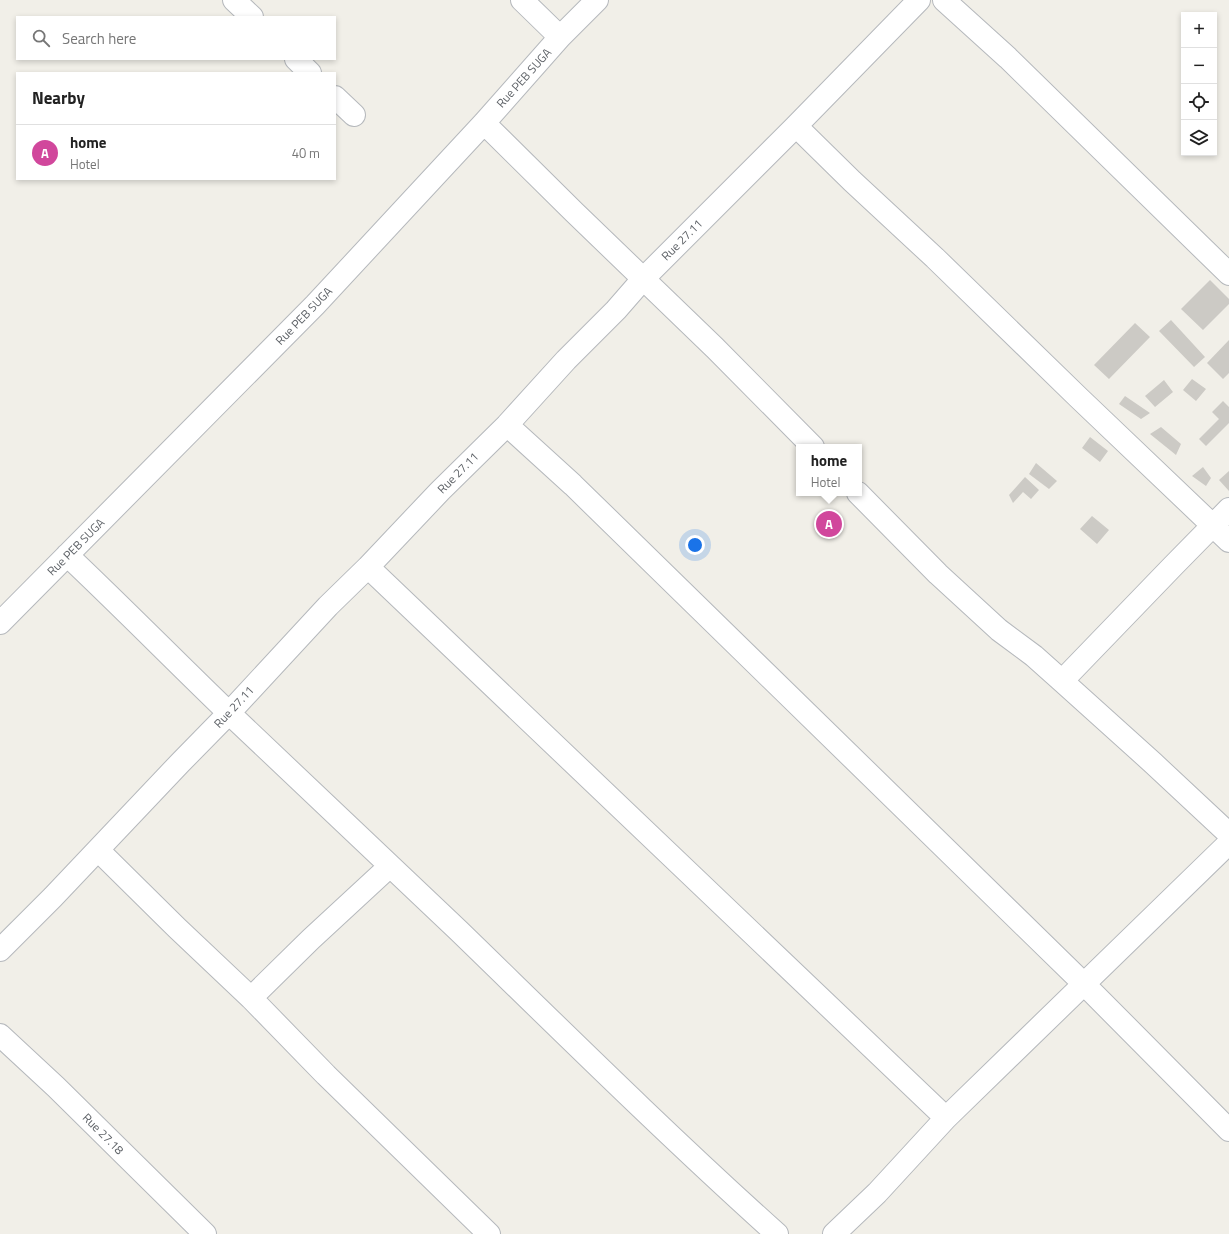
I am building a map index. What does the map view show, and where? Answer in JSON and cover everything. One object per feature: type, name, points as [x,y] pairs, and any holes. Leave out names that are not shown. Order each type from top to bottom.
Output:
[{"type":"street","points":[[234,0],[251,16]]},
{"type":"street","points":[[522,0],[560,37]]},
{"type":"street","name":"Rue PEB SUGA","points":[[0,623],[315,305],[484,123],[560,37],[597,0]]},
{"type":"street","name":"Rue 27.11","points":[[0,950],[229,713],[328,606],[368,567],[440,491],[507,425],[566,360],[616,310],[644,279],[919,0]]},
{"type":"street","points":[[944,0],[1008,58],[1229,274]]},
{"type":"street","points":[[297,60],[309,72]]},
{"type":"street","points":[[336,98],[354,115]]},
{"type":"street","points":[[484,123],[715,348],[810,444]]},
{"type":"street","points":[[796,126],[1229,541]]},
{"type":"street","points":[[507,425],[573,485],[1084,984],[1229,1130]]},
{"type":"street","points":[[861,496],[938,574],[999,630],[1034,656],[1062,681],[1229,834]]},
{"type":"street","points":[[1062,681],[1229,509]]},
{"type":"street","points":[[67,555],[143,627],[229,713],[666,1132],[777,1234]]},
{"type":"street","points":[[368,567],[946,1118]]},
{"type":"street","points":[[834,1234],[877,1192],[946,1118],[1229,843]]},
{"type":"street","points":[[98,850],[176,928],[251,998],[326,1075],[489,1234]]},
{"type":"street","points":[[251,998],[311,939],[390,866]]},
{"type":"street","name":"Rue 27.18","points":[[0,1035],[62,1092],[205,1234]]},
{"type":"building","points":[[1210,280],[1229,299],[1229,304],[1203,330],[1181,309]]},
{"type":"building","points":[[1171,320],[1205,357],[1194,367],[1159,331]]},
{"type":"building","points":[[1135,323],[1150,337],[1109,379],[1094,365]]},
{"type":"building","points":[[1229,340],[1229,373],[1223,379],[1207,363]]},
{"type":"building","points":[[1192,379],[1206,389],[1196,401],[1183,390]]},
{"type":"building","points":[[1164,380],[1173,392],[1155,407],[1145,396]]},
{"type":"building","points":[[1125,396],[1150,413],[1141,419],[1119,404]]},
{"type":"building","points":[[1223,401],[1229,407],[1229,423],[1206,446],[1199,439],[1219,419],[1212,412]]},
{"type":"building","points":[[1161,427],[1181,444],[1176,455],[1150,434]]},
{"type":"building","points":[[1090,437],[1108,451],[1100,462],[1082,448]]},
{"type":"building","points":[[1036,463],[1057,481],[1049,489],[1029,474]]},
{"type":"building","points":[[1203,467],[1211,478],[1206,486],[1192,476]]},
{"type":"building","points":[[1229,471],[1229,491],[1219,480]]},
{"type":"building","points":[[1025,477],[1039,490],[1031,499],[1023,492],[1013,503],[1009,495]]},
{"type":"building","points":[[1092,516],[1109,530],[1097,544],[1080,529]]},
{"type":"place","name":"home","points":[[829,524]]}]
